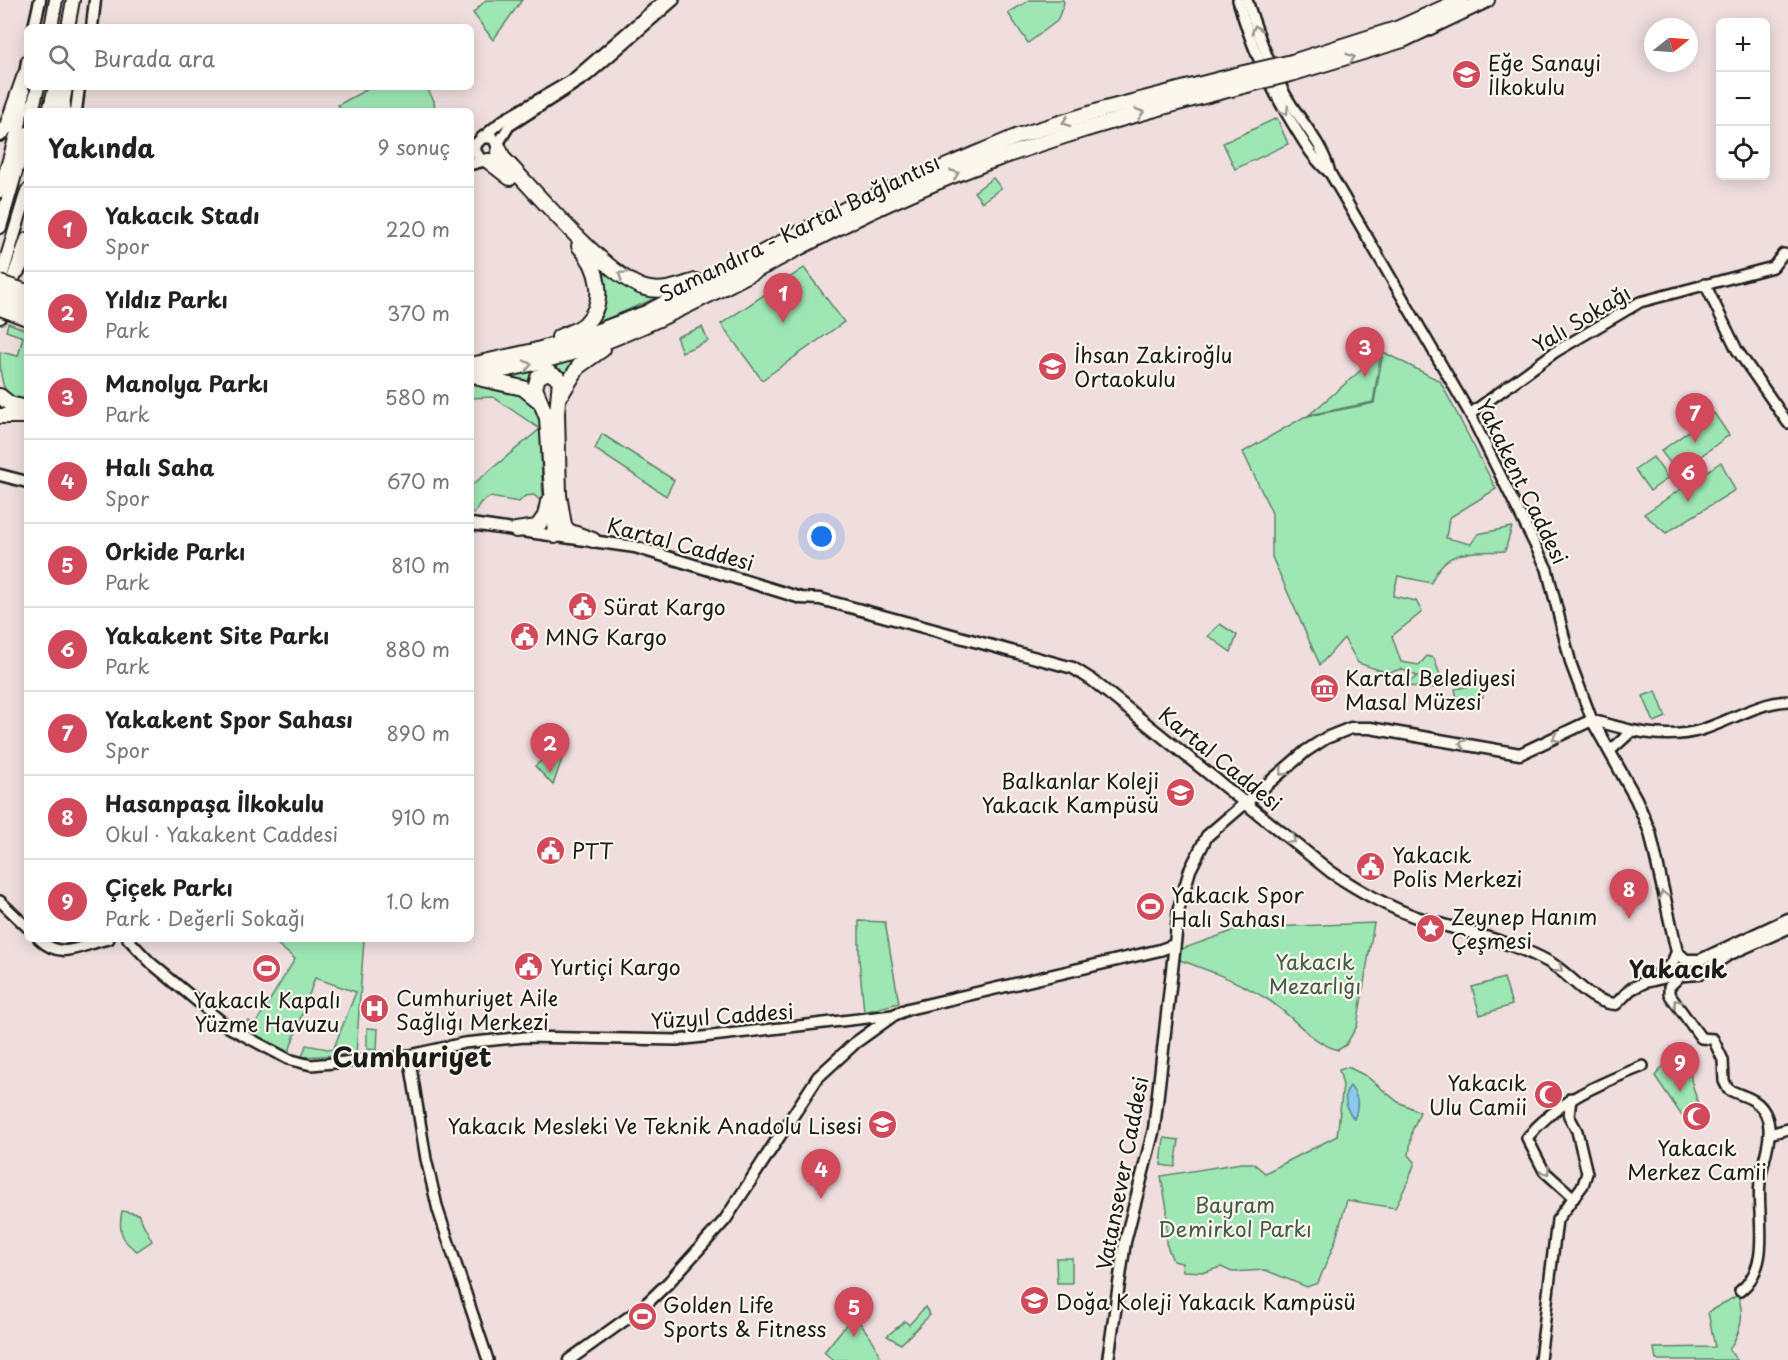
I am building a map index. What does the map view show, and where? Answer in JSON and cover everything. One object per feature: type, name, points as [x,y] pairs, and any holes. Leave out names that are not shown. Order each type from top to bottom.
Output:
[{"type":"highway","points":[[52,24],[56,0]]},
{"type":"highway","points":[[69,24],[73,0]]},
{"type":"highway","points":[[75,24],[78,0]]},
{"type":"highway","name":"Samandıra - Kartal Bağlantısı","points":[[1293,68],[1389,32],[1461,0]]},
{"type":"highway","name":"Samandıra - Kartal Bağlantısı","points":[[474,364],[582,337],[646,313],[848,208],[1018,136],[1136,101],[1245,79],[1403,40],[1486,0]]},
{"type":"highway","points":[[0,134],[7,126],[24,74]]},
{"type":"highway","name":"Samandıra - Kartal Bağlantısı","points":[[474,376],[541,362],[623,335],[931,184],[1019,150],[1245,79]]},
{"type":"highway","points":[[0,190],[20,122],[24,86]]},
{"type":"highway","points":[[33,108],[37,90]]},
{"type":"highway","points":[[50,108],[54,90]]},
{"type":"highway","points":[[66,90],[66,108]]},
{"type":"highway","points":[[0,227],[24,143]]},
{"type":"highway","points":[[499,146],[502,158],[611,267],[646,288],[674,288],[704,277],[810,223],[848,208]]},
{"type":"highway","points":[[474,358],[559,338],[585,324],[595,308],[598,294],[598,279],[586,254],[497,166],[480,162]]},
{"type":"highway","points":[[24,201],[0,281],[24,291]]},
{"type":"highway","points":[[557,413],[569,379],[589,356],[751,279],[801,246]]},
{"type":"highway","points":[[0,317],[24,248]]},
{"type":"highway","points":[[16,271],[24,257]]},
{"type":"highway","points":[[0,296],[24,304]]},
{"type":"highway","points":[[0,309],[24,317]]},
{"type":"highway","points":[[553,372],[558,375],[561,384],[557,413],[559,531],[550,491],[544,406],[536,393],[535,383],[541,374],[553,372]]},
{"type":"highway","points":[[474,377],[511,383],[523,388],[544,406]]},
{"type":"highway","points":[[0,396],[10,404],[24,407]]},
{"type":"highway","points":[[0,416],[24,416]]},
{"type":"highway","points":[[516,530],[530,530],[542,523],[550,491]]},
{"type":"highway","points":[[559,531],[568,531],[593,540]]},
{"type":"main road","points":[[35,24],[40,0]]},
{"type":"main road","points":[[92,24],[96,0]]},
{"type":"main road","points":[[67,108],[77,90]]},
{"type":"main road","points":[[493,138],[499,146],[495,158],[480,162],[476,154],[477,143],[493,138]]},
{"type":"main road","points":[[0,475],[24,481]]},
{"type":"main road","points":[[474,524],[516,530],[559,531]]},
{"type":"main road","name":"Kartal Caddesi","points":[[593,540],[635,547],[801,598],[815,598],[1073,668],[1092,680],[1331,872],[1369,896],[1413,916],[1466,931],[1549,961],[1583,991],[1606,1003],[1616,1004],[1631,990],[1645,982]]},
{"type":"main road","name":"Yakakent Caddesi","points":[[1592,720],[1650,832],[1677,952]]},
{"type":"main road","name":"Vatansever Caddesi","points":[[1107,1360],[1125,1242],[1154,1129],[1174,945],[1183,891],[1207,836],[1306,751],[1326,738],[1351,728],[1370,728],[1520,754],[1592,720]]},
{"type":"main road","points":[[1685,975],[1686,967],[1693,961],[1788,919]]},
{"type":"main road","points":[[1645,982],[1701,973],[1728,955],[1788,928]]},
{"type":"main road","points":[[569,1360],[643,1307],[669,1282],[725,1220],[818,1077],[855,1044],[894,1015],[908,1009],[1174,945]]},
{"type":"main road","points":[[1645,982],[1671,964],[1677,952],[1693,961],[1701,973]]},
{"type":"street","points":[[477,143],[502,120],[572,80],[664,0]]},
{"type":"street","points":[[499,146],[508,126],[587,76],[674,0]]},
{"type":"street","points":[[1238,0],[1250,42],[1264,77],[1317,162],[1330,173]]},
{"type":"street","points":[[1247,0],[1259,39],[1275,74],[1327,159],[1330,173]]},
{"type":"street","name":"Yakakent Caddesi","points":[[1330,173],[1470,414],[1547,568],[1571,664],[1592,720]]},
{"type":"street","name":"Yalı Sokağı","points":[[1470,414],[1556,352],[1640,302],[1773,267],[1783,254],[1788,255]]},
{"type":"street","points":[[1705,284],[1737,350],[1788,423]]},
{"type":"street","points":[[1592,720],[1632,731],[1671,734],[1699,730],[1771,702],[1788,701]]},
{"type":"street","points":[[1610,751],[1632,731]]},
{"type":"street","points":[[0,901],[24,924]]},
{"type":"street","points":[[42,942],[48,947],[64,953],[99,942]]},
{"type":"street","name":"Yüzyıl Caddesi","points":[[131,942],[151,963],[228,1026],[288,1059],[310,1065],[409,1055],[464,1043],[525,1037],[677,1040],[894,1015]]},
{"type":"street","points":[[1685,975],[1670,985],[1668,991],[1701,1038],[1713,1039],[1723,1060],[1724,1081],[1728,1089],[1737,1095],[1749,1096],[1765,1112],[1769,1134],[1759,1183],[1758,1202],[1762,1219],[1760,1250],[1748,1285],[1740,1291]]},
{"type":"street","points":[[409,1055],[426,1160],[438,1210],[488,1360]]},
{"type":"street","points":[[1574,1198],[1544,1171],[1527,1138],[1536,1127],[1571,1098],[1643,1066]]},
{"type":"street","points":[[1540,1360],[1557,1220],[1583,1185],[1587,1173],[1584,1155],[1569,1116],[1571,1098]]},
{"type":"street","points":[[1769,1134],[1788,1129]]},
{"type":"green space","points":[[486,0],[522,0],[493,40],[473,13]]},
{"type":"green space","points":[[1030,0],[1063,0],[1064,3],[1057,21],[1028,43],[1008,13]]},
{"type":"green space","points":[[366,90],[428,90],[434,101],[435,108],[340,108],[338,105]]},
{"type":"green space","points":[[1277,118],[1288,144],[1235,169],[1223,143]]},
{"type":"green space","points":[[993,178],[1001,188],[982,202],[974,192]]},
{"type":"green space","points":[[598,265],[663,295],[590,326]]},
{"type":"green space","points":[[804,268],[844,322],[762,380],[721,324]]},
{"type":"green space","points":[[8,323],[24,329],[24,402],[11,396],[1,378],[0,352],[18,356],[23,337],[6,331]]},
{"type":"green space","points":[[702,327],[708,341],[682,352],[676,337]]},
{"type":"green space","points":[[1383,352],[1440,381],[1496,489],[1449,518],[1446,538],[1471,544],[1478,534],[1512,527],[1505,551],[1461,554],[1444,563],[1431,583],[1398,576],[1393,596],[1416,601],[1422,612],[1392,636],[1401,662],[1419,665],[1427,656],[1434,658],[1444,686],[1434,688],[1405,686],[1417,676],[1401,669],[1388,673],[1358,663],[1344,638],[1320,665],[1272,557],[1272,513],[1243,452],[1304,417],[1374,403]]},
{"type":"green space","points":[[1381,353],[1373,402],[1309,415]]},
{"type":"green space","points":[[585,356],[565,377],[551,368],[530,387],[508,376]]},
{"type":"green space","points":[[492,383],[526,393],[539,410],[540,429],[493,397],[474,398],[474,385]]},
{"type":"green space","points":[[1714,413],[1729,435],[1678,473],[1661,451]]},
{"type":"green space","points":[[540,429],[543,503],[534,495],[525,496],[519,502],[490,497],[480,503],[474,514],[474,484]]},
{"type":"green space","points":[[602,434],[674,480],[666,496],[595,449]]},
{"type":"green space","points":[[1653,457],[1668,478],[1650,491],[1635,470]]},
{"type":"green space","points":[[1721,462],[1735,490],[1666,533],[1644,514]]},
{"type":"green space","points":[[1220,624],[1237,635],[1231,652],[1208,636]]},
{"type":"green space","points":[[1480,684],[1483,697],[1458,703],[1455,689]]},
{"type":"green space","points":[[1656,691],[1666,717],[1654,722],[1643,696]]},
{"type":"green space","points":[[548,755],[562,759],[553,785],[535,766]]},
{"type":"green space","points":[[859,921],[885,922],[899,1003],[864,1012],[859,959]]},
{"type":"green space","name":"Yakacık Mezarlığı","points":[[1374,923],[1357,1026],[1346,1045],[1338,1050],[1318,1041],[1276,1005],[1256,993],[1223,976],[1177,959],[1179,950],[1241,928]]},
{"type":"green space","points":[[275,942],[364,942],[356,1054],[302,1057],[306,1045],[333,1050],[356,992],[315,978],[288,1054],[245,1030],[247,1021],[256,1023],[295,959]]},
{"type":"green space","points":[[1504,978],[1512,1005],[1480,1015],[1472,987]]},
{"type":"green space","points":[[367,1028],[378,1029],[377,1050],[367,1049]]},
{"type":"green space","points":[[1681,1045],[1690,1057],[1691,1080],[1698,1103],[1682,1116],[1655,1076]]},
{"type":"green space","name":"Bayram Demirkol Parkı","points":[[1348,1067],[1366,1076],[1398,1102],[1420,1112],[1412,1131],[1409,1155],[1415,1162],[1395,1208],[1347,1200],[1335,1242],[1318,1283],[1307,1287],[1265,1270],[1232,1272],[1221,1267],[1205,1272],[1183,1271],[1182,1263],[1173,1261],[1166,1243],[1167,1209],[1161,1176],[1241,1163],[1253,1163],[1265,1173],[1337,1136],[1343,1085],[1339,1070]]},
{"type":"green space","points":[[1164,1138],[1179,1140],[1175,1167],[1161,1165]]},
{"type":"green space","points":[[122,1211],[138,1214],[152,1241],[137,1251],[127,1243],[122,1234],[120,1224]]},
{"type":"green space","points":[[1056,1258],[1072,1258],[1072,1283],[1057,1283]]},
{"type":"green space","points":[[1738,1295],[1741,1323],[1729,1350],[1737,1360],[1656,1360],[1654,1348],[1715,1347],[1708,1312]]},
{"type":"green space","points":[[925,1307],[930,1315],[901,1344],[887,1336],[905,1321],[909,1325]]},
{"type":"green space","points":[[854,1315],[874,1342],[881,1360],[833,1360],[824,1352]]},
{"type":"water","points":[[1350,1086],[1357,1102],[1354,1119],[1346,1103],[1346,1094]]},
{"type":"place","name":"Eğe Sanayi İlkokulu","points":[[1467,74]]},
{"type":"place","name":"Yakacık Stadı","points":[[783,323]]},
{"type":"place","name":"İhsan Zakiroğlu Ortaokulu","points":[[1053,366]]},
{"type":"place","name":"Manolya Parkı","points":[[1365,377]]},
{"type":"place","name":"Yakakent Spor Sahası","points":[[1695,443]]},
{"type":"place","name":"Yakakent Site Parkı","points":[[1688,502]]},
{"type":"place","name":"Sürat Kargo","points":[[582,606]]},
{"type":"place","name":"MNG Kargo","points":[[524,636]]},
{"type":"place","name":"Kartal Belediyesi Masal Müzesi","points":[[1324,689]]},
{"type":"place","name":"Yıldız Parkı","points":[[550,773]]},
{"type":"place","name":"Balkanlar Koleji Yakacık Kampüsü","points":[[1180,792]]},
{"type":"place","name":"PTT","points":[[551,850]]},
{"type":"place","name":"Yakacık Polis Merkezi","points":[[1371,866]]},
{"type":"place","name":"Yakacık Spor Halı Sahası","points":[[1150,906]]},
{"type":"place","name":"Hasanpaşa İlkokulu","points":[[1629,919]]},
{"type":"place","name":"Zeynep Hanım Çeşmesi","points":[[1430,928]]},
{"type":"place","name":"Yurtiçi Kargo","points":[[529,966]]},
{"type":"place","name":"Yakacık Kapalı Yüzme Havuzu","points":[[267,968]]},
{"type":"place","name":"Cumhuriyet Aile Sağlığı Merkezi","points":[[375,1009]]},
{"type":"place","name":"Çiçek Parkı","points":[[1680,1092]]},
{"type":"place","name":"Yakacık Ulu Camii","points":[[1548,1094]]},
{"type":"place","name":"Yakacık Merkez Camii","points":[[1697,1116]]},
{"type":"place","name":"Yakacık Mesleki Ve Teknik Anadolu Lisesi","points":[[883,1125]]},
{"type":"place","name":"Halı Saha","points":[[821,1199]]},
{"type":"place","name":"Doğa Koleji Yakacık Kampüsü","points":[[1035,1301]]},
{"type":"place","name":"Golden Life Sports & Fitness","points":[[642,1316]]},
{"type":"place","name":"Orkide Parkı","points":[[854,1337]]},
{"type":"district","name":"Yakacık","points":[[1678,968]]},
{"type":"district","name":"Cumhuriyet","points":[[412,1055]]}]
